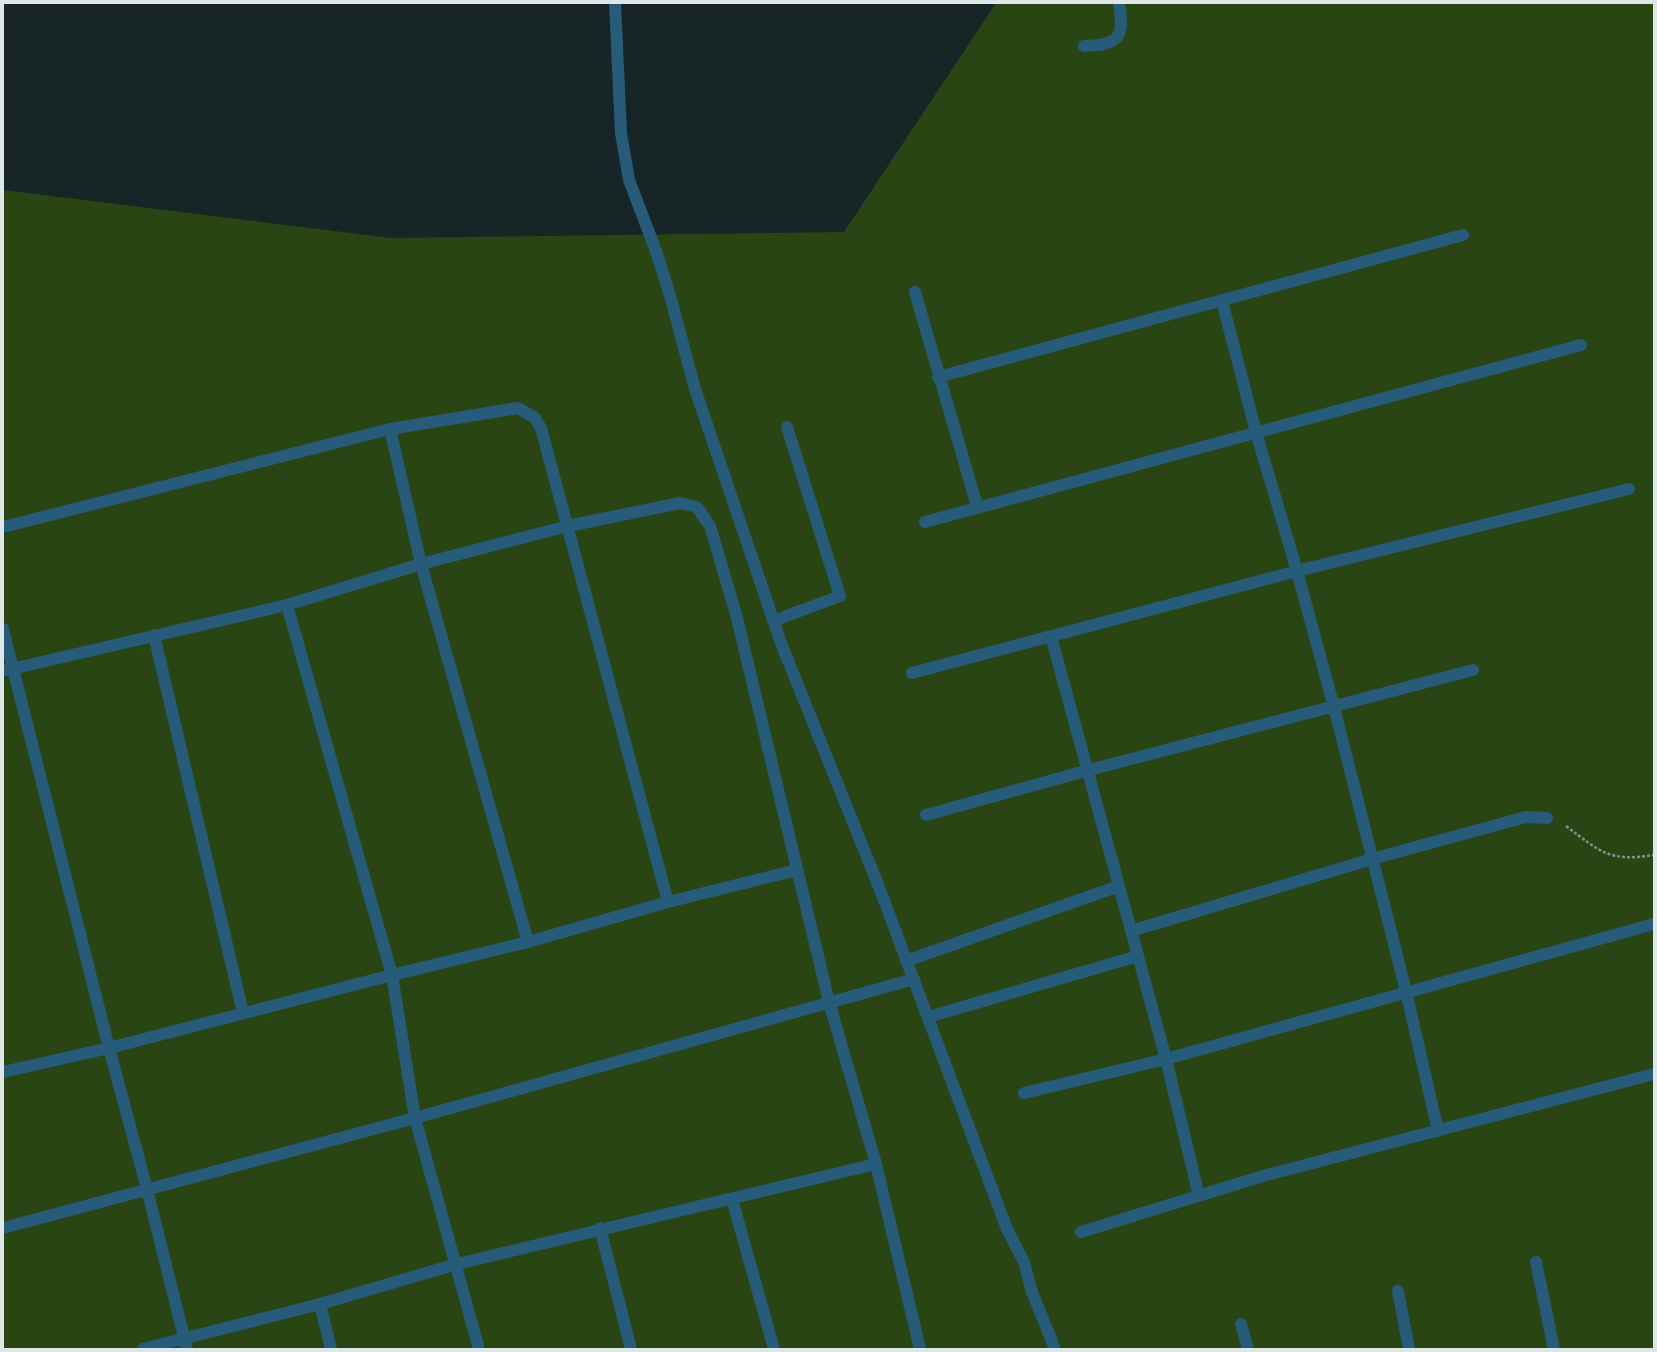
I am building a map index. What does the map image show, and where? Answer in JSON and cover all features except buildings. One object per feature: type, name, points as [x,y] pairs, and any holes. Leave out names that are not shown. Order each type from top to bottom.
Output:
[{"type":"street","points":[[614,3],[621,133],[629,180],[656,251],[671,299],[695,389],[773,621],[914,979],[1007,1229],[1024,1262],[1032,1292],[1055,1349]]},
{"type":"street","points":[[1084,46],[1103,46],[1112,42],[1120,34],[1122,20],[1119,3]]},
{"type":"street","points":[[938,377],[1222,301],[1463,234]]},
{"type":"street","points":[[915,292],[938,377],[977,506]]},
{"type":"street","points":[[1222,301],[1256,432],[1297,571],[1334,707],[1406,991],[1438,1131]]},
{"type":"street","points":[[925,522],[977,506],[1581,345]]},
{"type":"street","points":[[3,526],[390,429],[518,408],[535,418],[541,428],[668,902]]},
{"type":"street","points":[[773,621],[840,596],[787,427]]},
{"type":"street","points":[[390,429],[421,564],[528,942]]},
{"type":"street","points":[[912,673],[1297,571],[1629,489]]},
{"type":"street","points":[[8,670],[286,605],[421,564],[568,526],[680,503],[697,507],[710,526],[736,614],[829,1002],[876,1164],[920,1349]]},
{"type":"street","points":[[286,605],[392,975],[415,1118],[457,1264],[479,1349]]},
{"type":"street","points":[[3,629],[8,670],[147,1189],[185,1343]]},
{"type":"street","points":[[154,636],[243,1013]]},
{"type":"street","points":[[1051,636],[1089,770],[1166,1059],[1199,1196]]},
{"type":"street","points":[[926,815],[1089,770],[1472,670]]},
{"type":"street","points":[[1131,931],[1372,859],[1526,817],[1547,818]]},
{"type":"street","points":[[3,1072],[109,1048],[392,975],[528,942],[668,902],[797,870]]},
{"type":"street","points":[[906,960],[1119,886]]},
{"type":"street","points":[[1024,1093],[1166,1059],[1406,991],[1654,924]]},
{"type":"street","points":[[928,1016],[1138,956]]},
{"type":"street","points":[[3,1228],[415,1118],[914,979]]},
{"type":"street","points":[[1081,1232],[1263,1176],[1654,1074]]},
{"type":"street","points":[[143,1349],[185,1343],[457,1264],[600,1228],[732,1199],[876,1164]]},
{"type":"street","points":[[732,1199],[774,1349]]},
{"type":"street","points":[[600,1228],[631,1349]]},
{"type":"street","points":[[1536,1262],[1554,1349]]},
{"type":"street","points":[[1398,1292],[1409,1349]]},
{"type":"street","points":[[320,1304],[331,1349]]},
{"type":"street","points":[[1241,1324],[1248,1349]]},
{"type":"path","points":[[1547,818],[1564,824],[1600,851],[1616,856],[1632,858],[1654,855]]},
{"type":"green space","points":[[996,3],[1654,3],[1654,1349],[3,1349],[3,190],[391,238],[844,232]]}]
